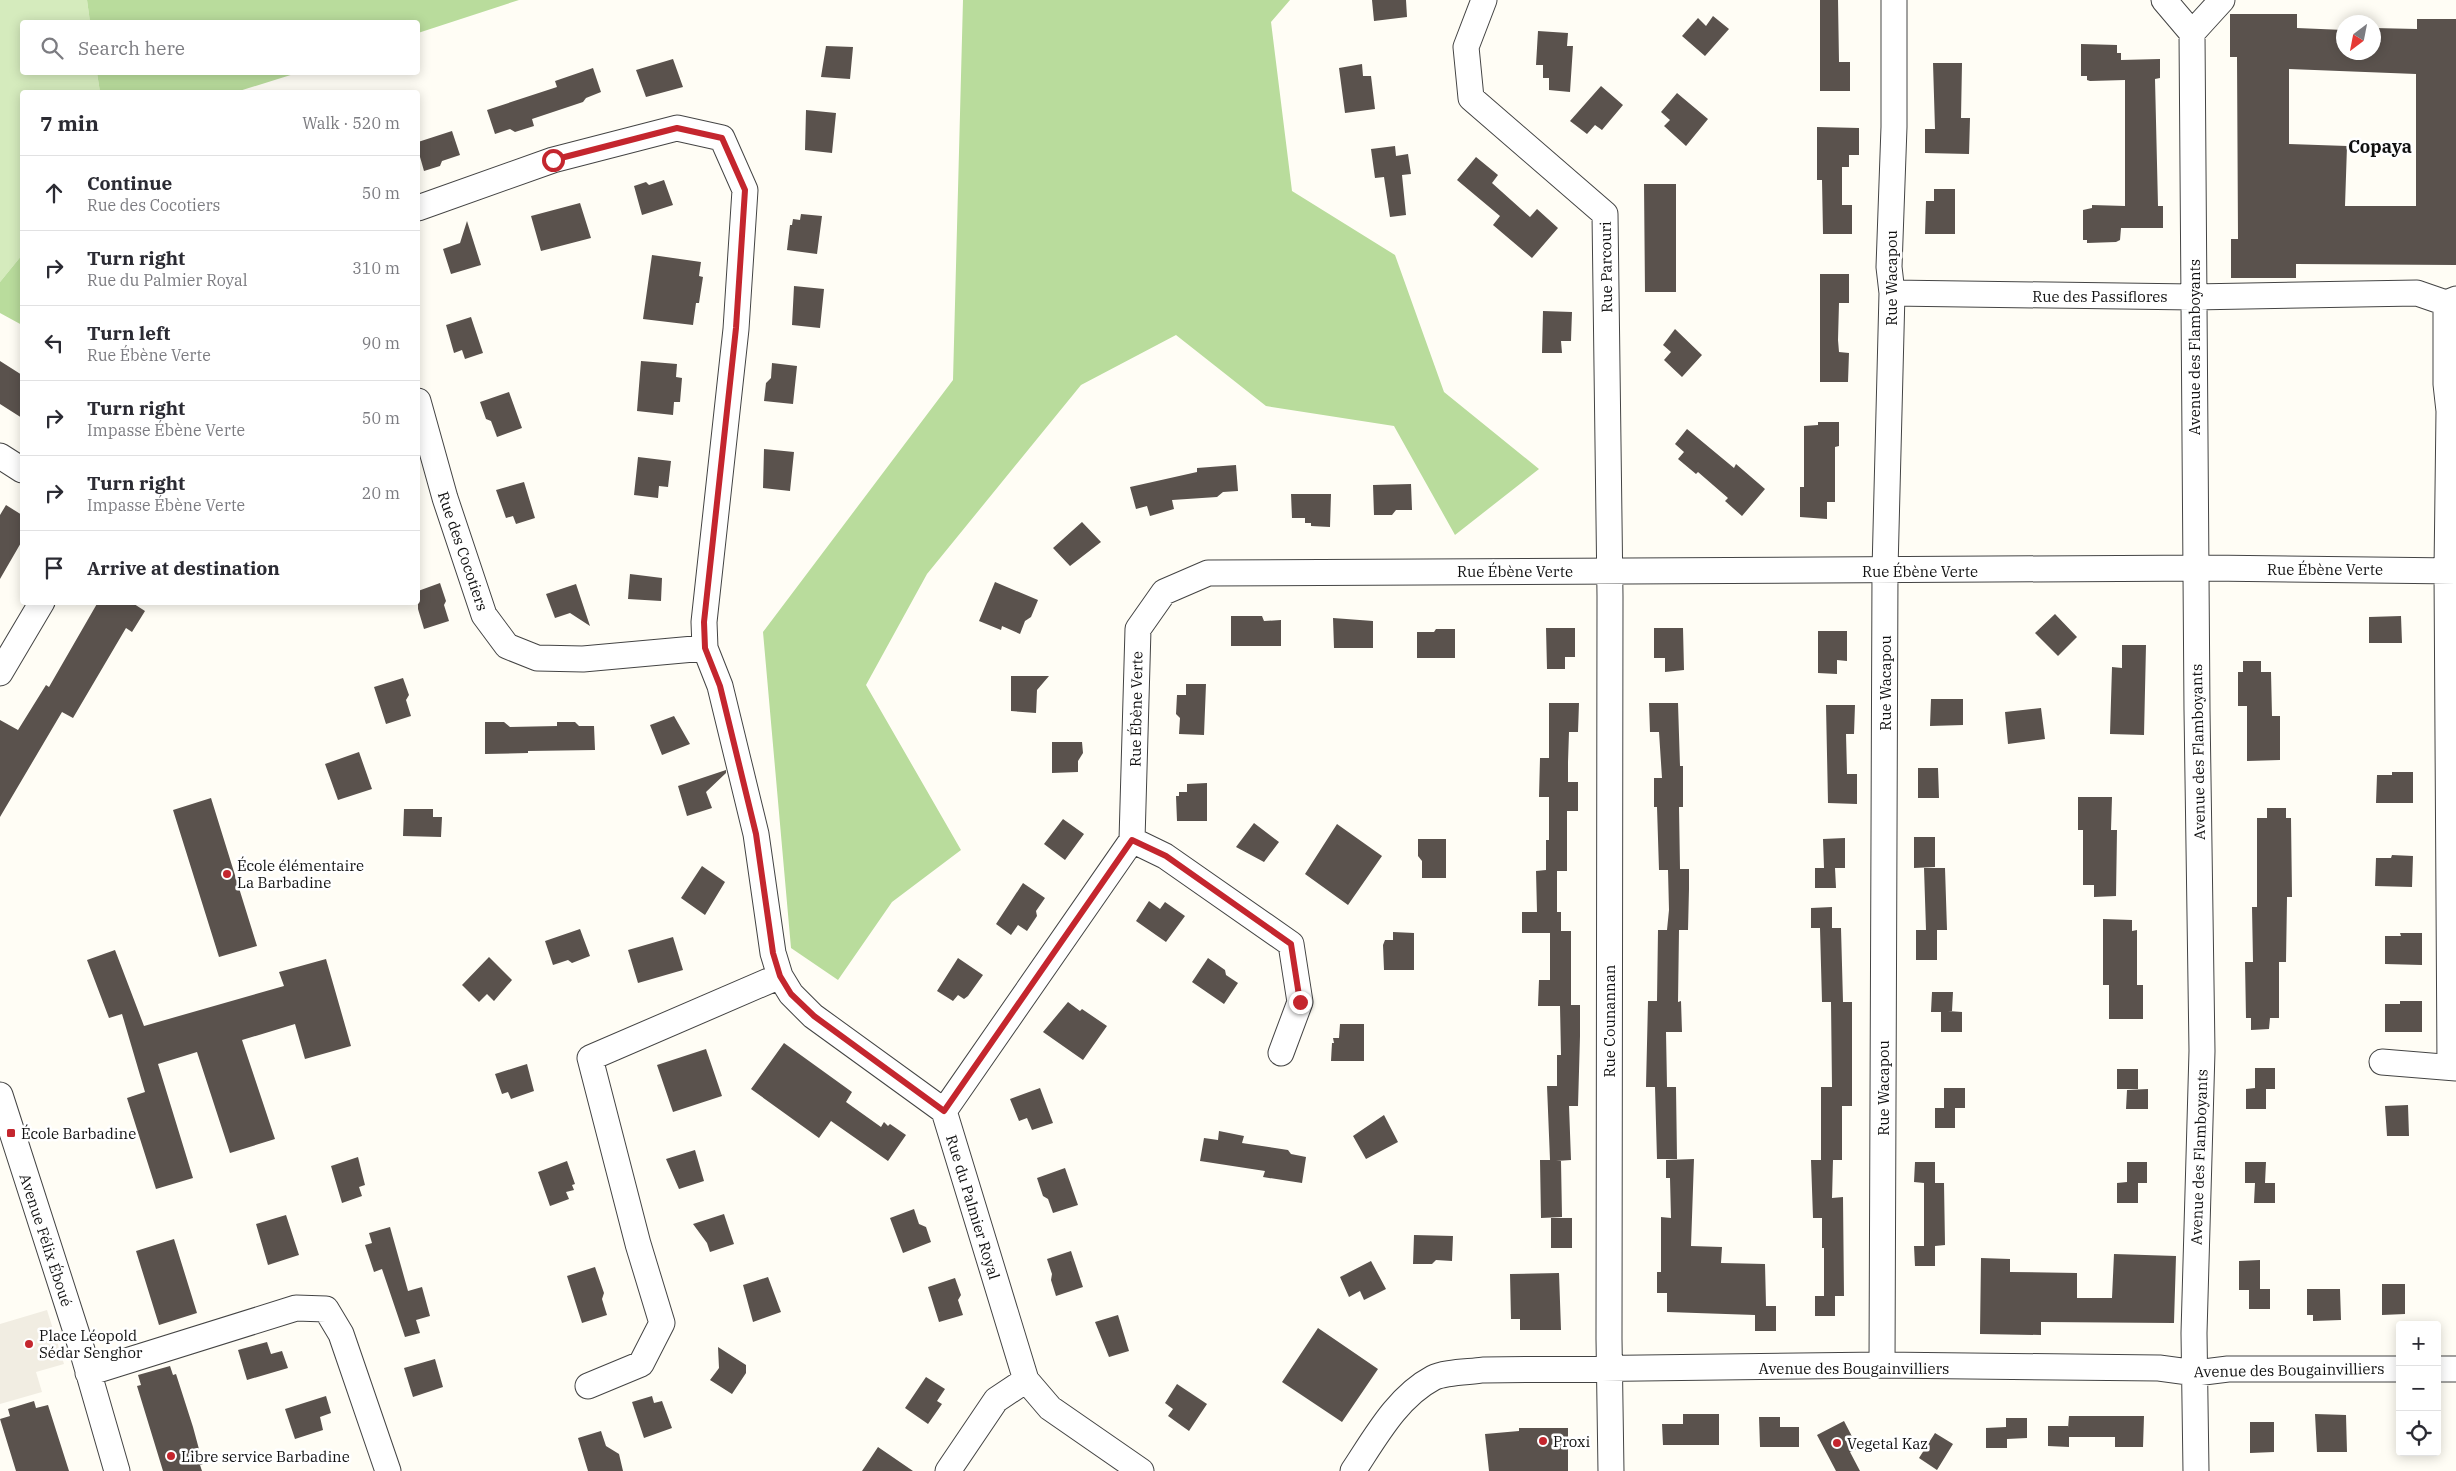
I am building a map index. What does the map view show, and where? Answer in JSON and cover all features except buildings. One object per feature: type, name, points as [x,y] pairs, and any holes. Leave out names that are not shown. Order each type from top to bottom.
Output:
[{"type":"street","name":"Rue Parcouri","points":[[1484,0],[1466,47],[1471,98],[1605,214],[1609,570]]},
{"type":"street","name":"Rue Wacapou","points":[[1882,1366],[1885,570],[1892,293],[1889,266],[1894,127],[1894,0]]},
{"type":"street","points":[[2164,0],[2192,33],[2222,0]]},
{"type":"street","name":"Avenue des Flamboyants","points":[[2192,33],[2202,1051],[2194,1332],[2196,1471]]},
{"type":"street","points":[[420,207],[553,160],[677,128],[722,138],[745,190],[736,328],[704,622],[705,648],[720,686],[756,834],[773,953],[780,976],[791,994],[814,1016],[944,1111],[1132,840],[1166,856],[1291,944],[1300,1002],[1281,1053]]},
{"type":"street","name":"Rue des Passiflores","points":[[1892,293],[2194,297],[2417,293],[2451,301]]},
{"type":"street","points":[[2382,1062],[2453,1068],[2451,571],[2449,411],[2446,384],[2451,301]]},
{"type":"street","name":"Rue des Cocotiers","points":[[420,408],[444,498],[484,615],[507,646],[537,658],[583,660],[705,648]]},
{"type":"street","points":[[0,456],[20,469]]},
{"type":"street","name":"Rue Ébène Verte","points":[[1132,840],[1138,629],[1164,592],[1208,573],[1609,570],[2451,571]]},
{"type":"street","name":"Rue Counannan","points":[[1609,570],[1611,1471]]},
{"type":"street","points":[[0,673],[40,605]]},
{"type":"street","points":[[588,1386],[641,1364],[662,1323],[638,1244],[590,1058],[780,976]]},
{"type":"street","name":"Avenue Félix Éboué","points":[[0,1095],[88,1373],[116,1471]]},
{"type":"street","name":"Rue du Palmier Royal","points":[[944,1111],[1026,1380],[1050,1408],[1141,1471]]},
{"type":"street","points":[[88,1373],[296,1308],[326,1309],[341,1334],[388,1471]]},
{"type":"street","name":"Avenue des Bougainvilliers","points":[[1353,1471],[1386,1420],[1410,1395],[1434,1377],[1483,1370],[1882,1366],[2159,1368],[2196,1373],[2228,1369],[2396,1369]]},
{"type":"street","points":[[2441,1369],[2456,1369]]},
{"type":"street","points":[[948,1471],[996,1400],[1026,1380]]},
{"type":"green space","points":[[0,0],[87,0],[90,20],[20,20],[20,75],[97,75],[100,90],[20,90],[20,257],[0,282]]},
{"type":"green space","points":[[87,0],[519,0],[420,32],[420,20],[90,20]]},
{"type":"green space","points":[[963,0],[1290,0],[1271,22],[1292,191],[1395,255],[1444,392],[1539,469],[1455,535],[1394,426],[1266,406],[1176,335],[1081,385],[927,574],[866,685],[961,850],[892,902],[838,980],[791,948],[763,632],[953,380]]},
{"type":"green space","points":[[97,75],[291,75],[242,90],[100,90]]},
{"type":"green space","points":[[20,257],[20,324],[0,313],[0,282]]},
{"type":"shaded area","name":"Place Léopold Sédar Senghor","points":[[47,1310],[64,1364],[36,1372],[42,1392],[0,1404],[0,1324]]},
{"type":"place","name":"École élémentaire La Barbadine","points":[[227,874]]},
{"type":"place","name":"École Barbadine","points":[[11,1133]]},
{"type":"place","name":"Place Léopold Sédar Senghor","points":[[29,1344]]},
{"type":"place","name":"Proxi","points":[[1543,1441]]},
{"type":"place","name":"Vegetal Kaz","points":[[1837,1443]]},
{"type":"place","name":"Libre service Barbadine","points":[[171,1456]]},
{"type":"district","name":"Copaya","points":[[2380,146]]},
{"type":"route","points":[[553,160],[677,128],[722,138],[745,190],[736,328],[704,622],[705,648],[720,686],[756,834],[773,953],[780,976],[791,994],[814,1016],[944,1111],[1132,840],[1166,856],[1291,944],[1300,1002]]}]
